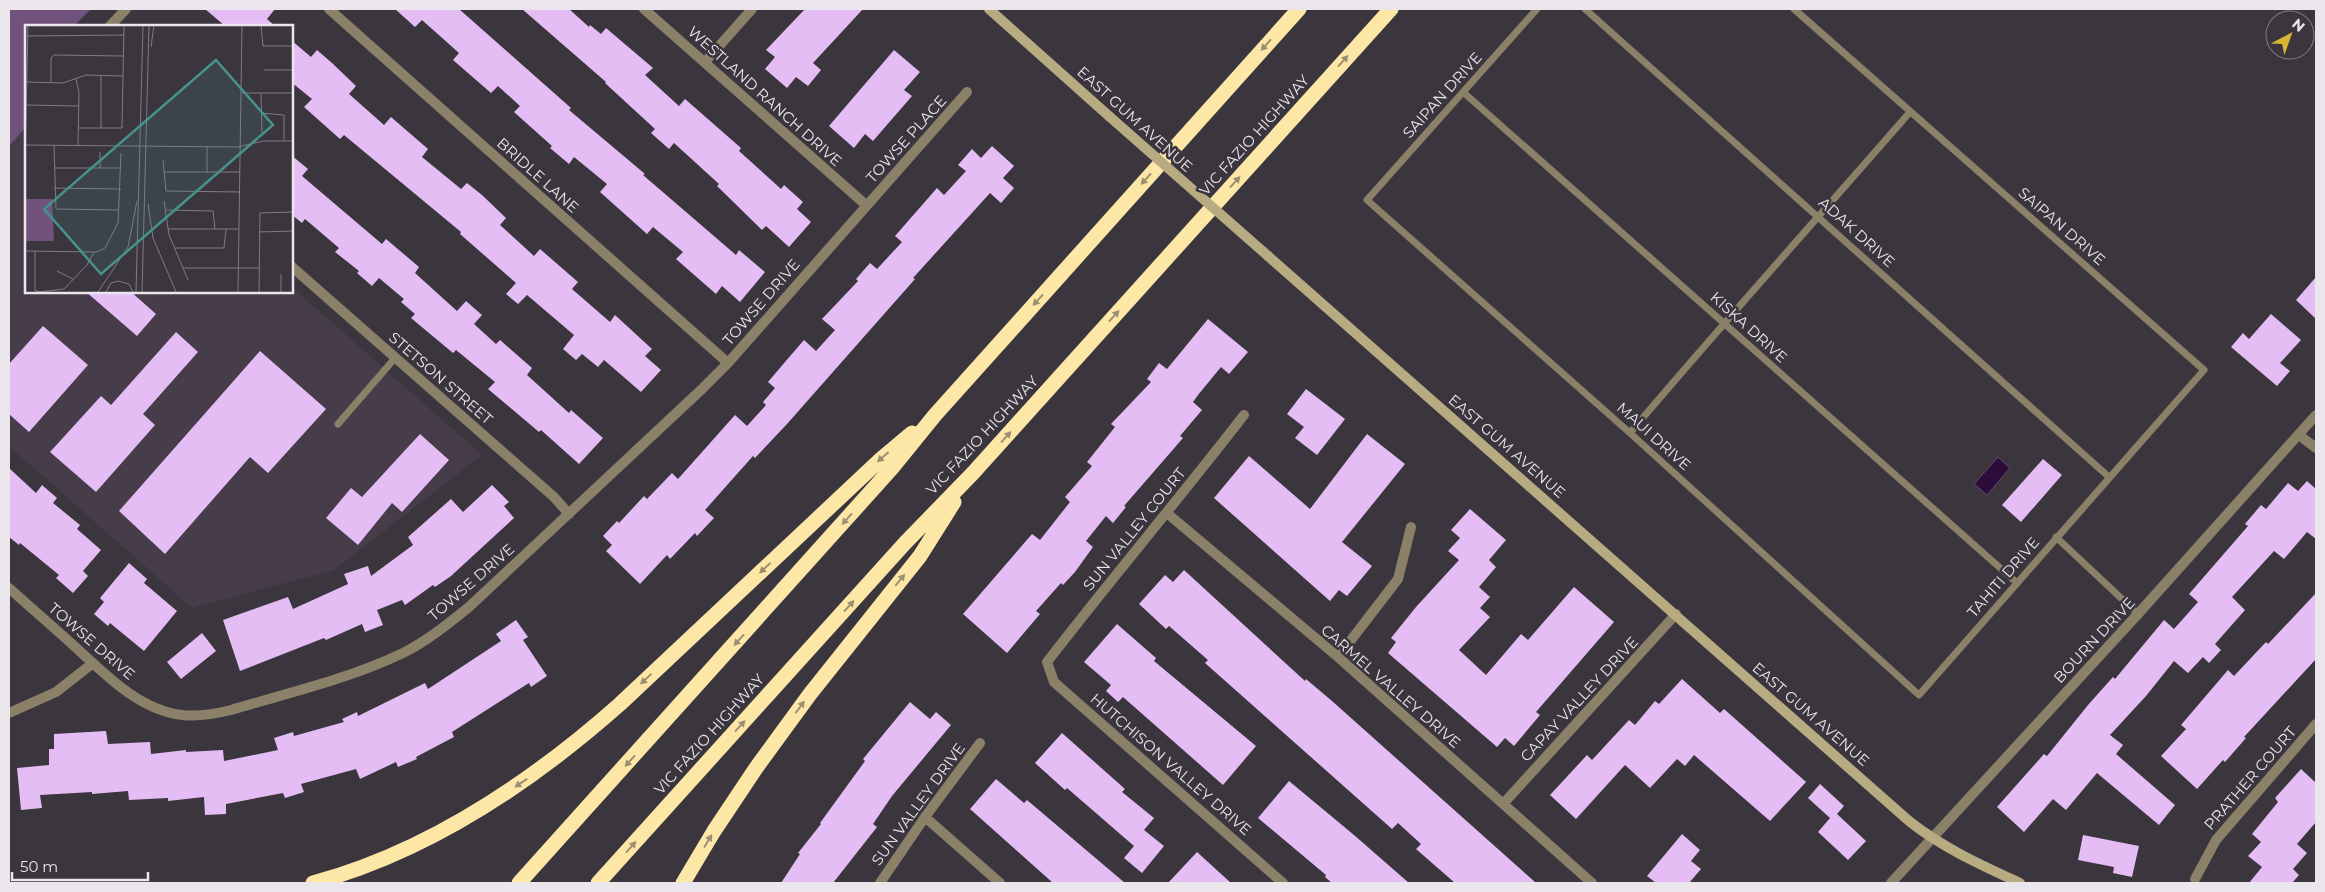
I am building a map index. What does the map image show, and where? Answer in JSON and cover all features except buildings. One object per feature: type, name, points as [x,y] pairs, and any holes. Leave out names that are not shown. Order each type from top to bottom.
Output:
[{"type":"highway","points":[[519,883],[892,468],[935,415],[1299,9]]},
{"type":"highway","name":"VIC FAZIO HIGHWAY","points":[[598,883],[905,544],[973,473],[1391,9]]},
{"type":"highway","points":[[312,883],[387,856],[429,836],[477,810],[546,766],[577,742],[627,697],[881,458],[935,415]]},
{"type":"highway","points":[[683,883],[714,831],[756,768],[810,694],[920,556],[973,473]]},
{"type":"street","points":[[111,25],[126,9]]},
{"type":"street","name":"BRIDLE LANE","points":[[329,9],[728,363]]},
{"type":"street","name":"WESTLAND RANCH DRIVE","points":[[644,9],[866,205]]},
{"type":"street","points":[[705,62],[752,9]]},
{"type":"street","name":"EAST GUM AVENUE","points":[[989,9],[1932,839],[1958,854],[2020,883]]},
{"type":"street","name":"TOWSE PLACE","points":[[866,205],[968,92]]},
{"type":"street","name":"TOWSE DRIVE","points":[[9,588],[93,663],[134,696],[154,708],[182,715],[208,715],[232,710],[376,665],[404,652],[438,632],[469,607],[569,514],[728,363],[866,205]]},
{"type":"street","name":"STETSON STREET","points":[[292,267],[554,497],[569,514]]},
{"type":"street","name":"SUN VALLEY COURT","points":[[1046,662],[1107,585],[1168,514],[1244,415]]},
{"type":"street","name":"BOURN DRIVE","points":[[1891,883],[2138,614],[2316,415]]},
{"type":"street","points":[[2299,434],[2316,448]]},
{"type":"street","name":"CARMEL VALLEY DRIVE","points":[[1168,514],[1338,658],[1592,883]]},
{"type":"street","points":[[1338,658],[1398,579],[1411,527]]},
{"type":"street","name":"CAPAY VALLEY DRIVE","points":[[1503,804],[1676,614]]},
{"type":"street","name":"HUTCHISON VALLEY DRIVE","points":[[1046,662],[1054,682],[1283,883]]},
{"type":"street","points":[[9,713],[56,692],[93,663]]},
{"type":"street","name":"PRATHER COURT","points":[[2195,879],[2216,840],[2316,724]]},
{"type":"street","name":"SUN VALLEY DRIVE","points":[[880,883],[925,817],[980,743]]},
{"type":"street","points":[[925,817],[1000,883]]},
{"type":"lane","name":"SAIPAN DRIVE","points":[[1367,200],[1537,9]]},
{"type":"lane","name":"ADAK DRIVE","points":[[1585,9],[2109,477]]},
{"type":"lane","name":"SAIPAN DRIVE","points":[[1794,9],[2204,370],[2109,477]]},
{"type":"lane","name":"KISKA DRIVE","points":[[1463,92],[2016,582]]},
{"type":"lane","points":[[1630,433],[1724,322],[1820,217],[1910,112]]},
{"type":"lane","name":"MAUI DRIVE","points":[[1367,200],[1630,433],[1919,695]]},
{"type":"lane","points":[[338,424],[395,358]]},
{"type":"lane","name":"TAHITI DRIVE","points":[[1919,695],[2109,477]]},
{"type":"lane","points":[[2056,537],[2138,614]]},
{"type":"shaded area","points":[[9,9],[91,9],[75,25],[25,25],[25,128],[9,146]]},
{"type":"shaded area","points":[[25,128],[25,292],[292,292],[292,287],[482,455],[334,570],[192,608],[9,446],[9,146]]},
{"type":"shaded area","points":[[1998,457],[2010,468],[1987,495],[1974,484]]}]
